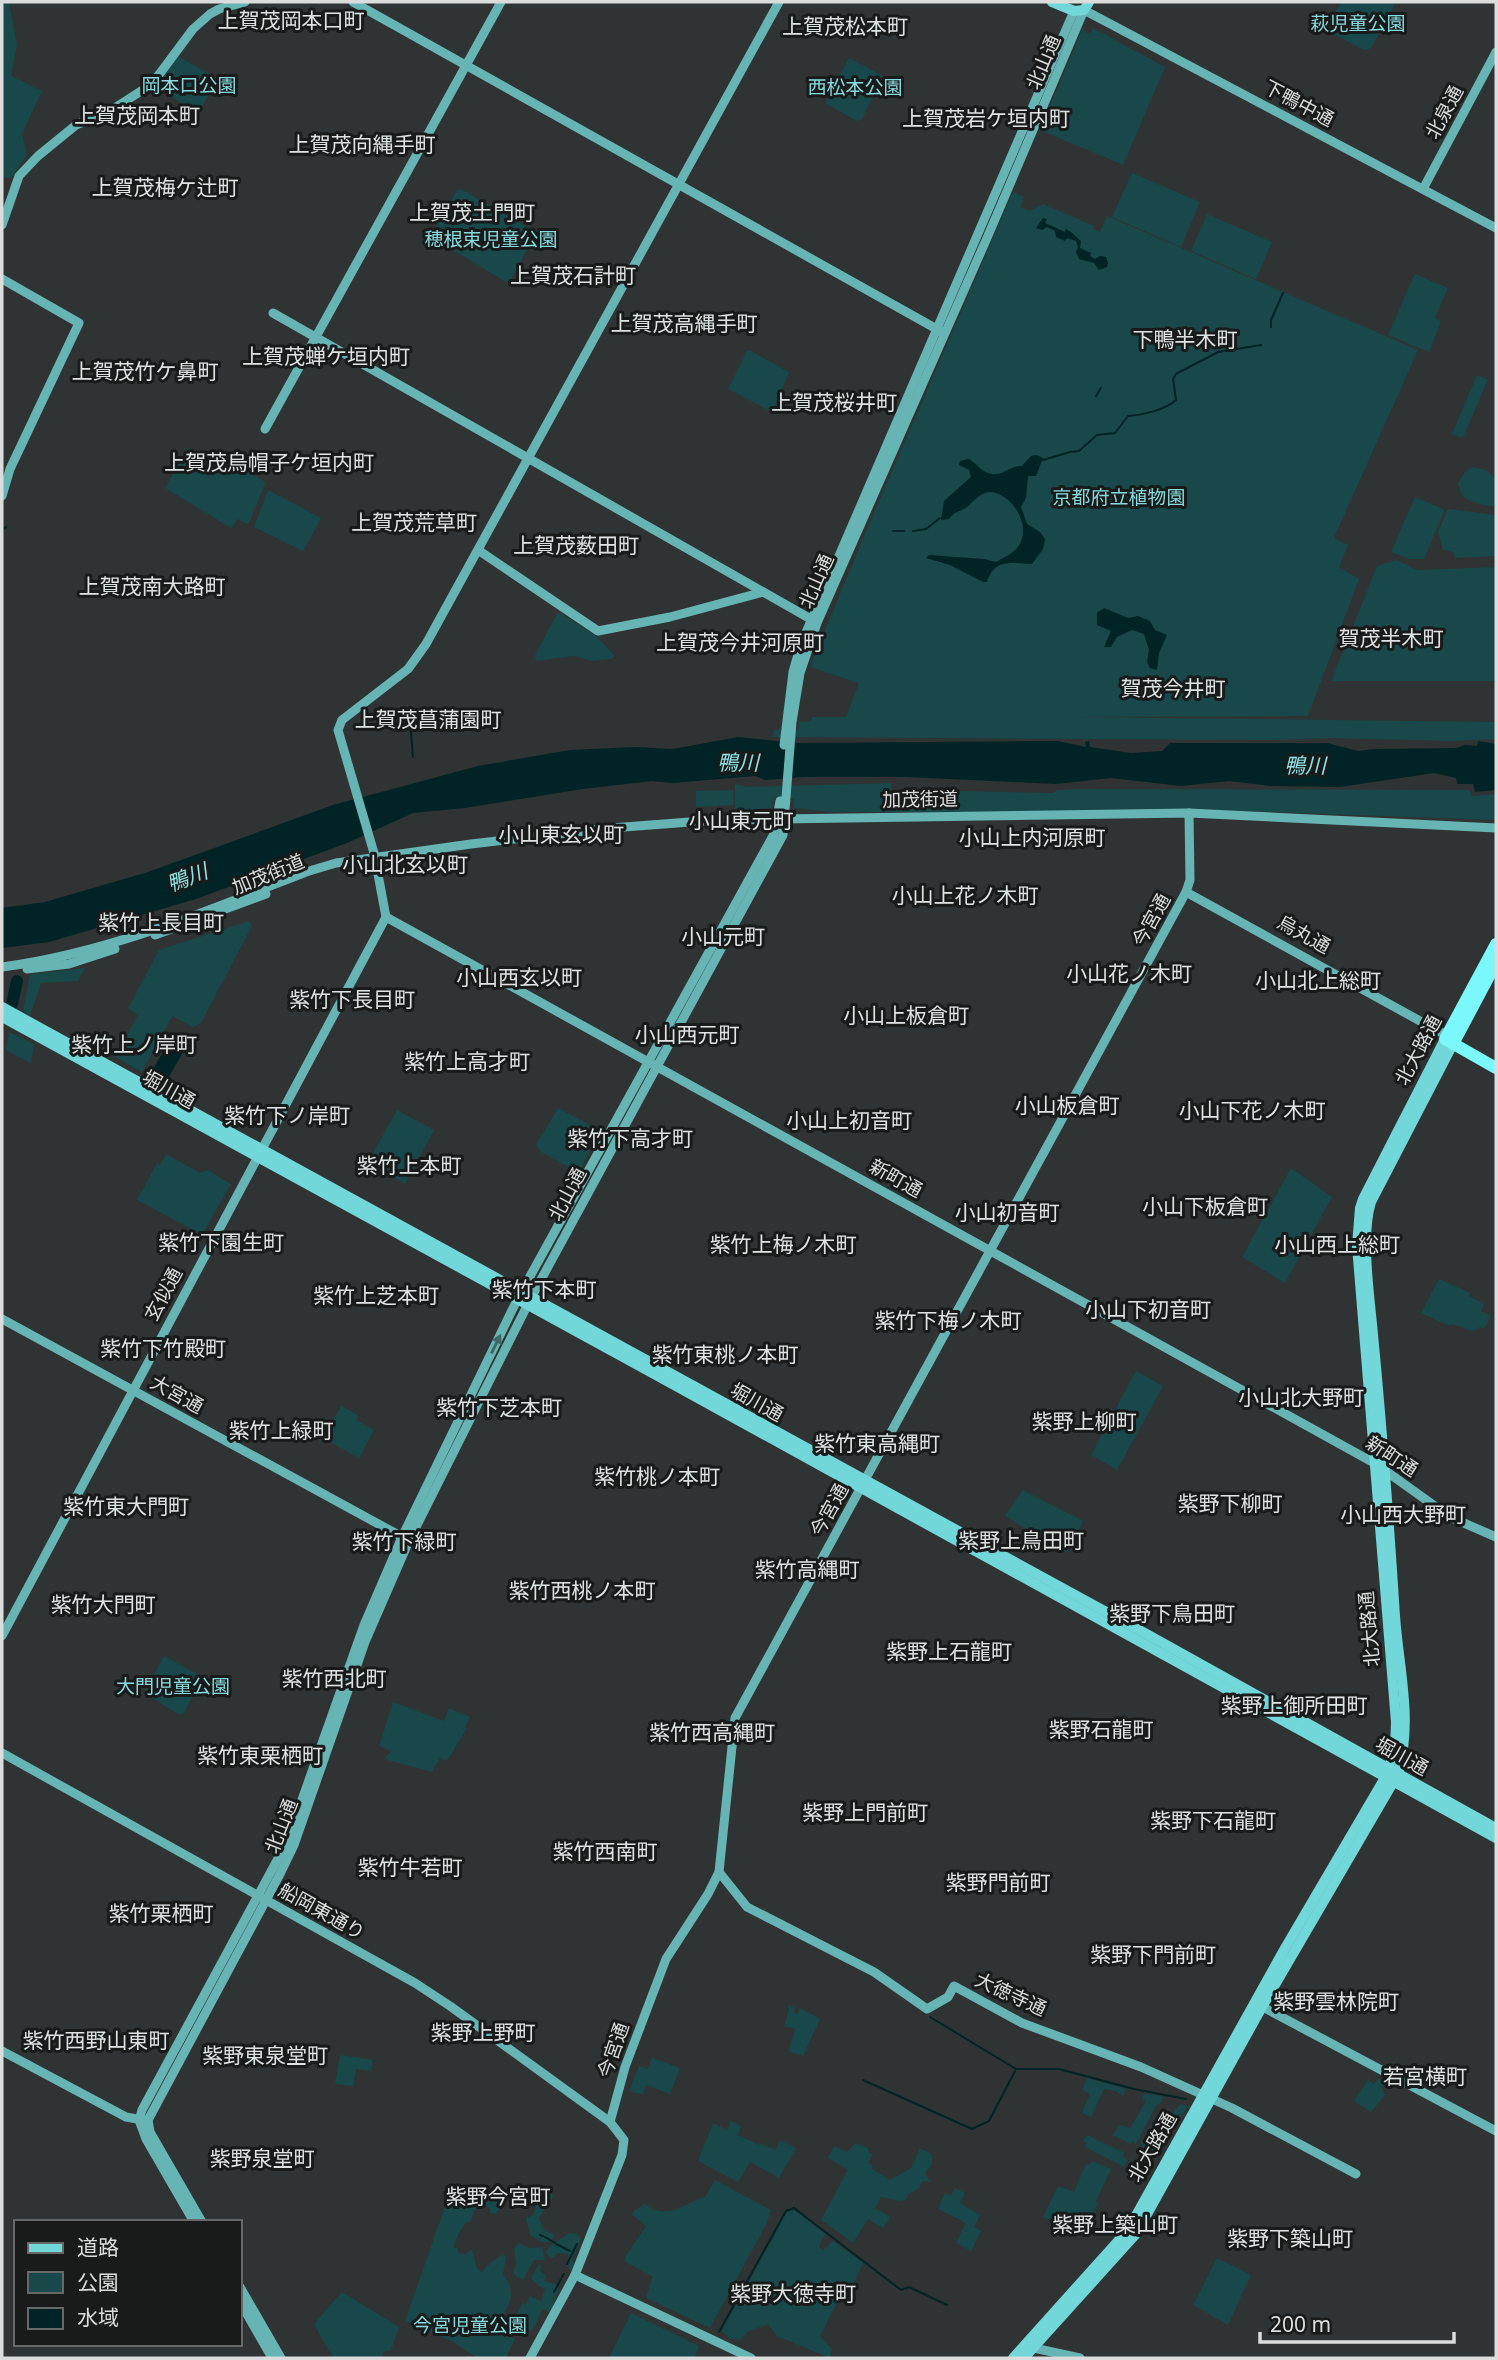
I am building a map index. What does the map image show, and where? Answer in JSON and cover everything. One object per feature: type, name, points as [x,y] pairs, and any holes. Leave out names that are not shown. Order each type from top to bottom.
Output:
[{"type":"highway","name":"北大路通","points":[[1449,1037],[1496,944]]},
{"type":"highway","name":"北大路通","points":[[1449,1037],[1496,963]]},
{"type":"highway","name":"烏丸通","points":[[1449,1037],[1496,1060]]},
{"type":"highway","name":"烏丸通","points":[[1449,1037],[1496,1068]]},
{"type":"main road","points":[[1052,2],[1082,6]]},
{"type":"main road","name":"堀川通","points":[[2,1007],[524,1299],[862,1484],[1150,1636],[1496,1838]]},
{"type":"main road","name":"堀川通","points":[[2,1017],[259,1153]]},
{"type":"main road","name":"北大路通","points":[[1391,1775],[1396,1723],[1357,1246],[1360,1208],[1374,1173],[1449,1037]]},
{"type":"main road","name":"北大路通","points":[[1013,2358],[1028,2347],[1128,2230],[1207,2098],[1404,1750],[1406,1724],[1395,1620],[1386,1471],[1371,1307],[1368,1212],[1449,1037]]},
{"type":"main road","name":"堀川通","points":[[1391,1775],[1496,1828]]},
{"type":"main road","name":"北大路通","points":[[1024,2358],[1028,2347]]},
{"type":"street","points":[[2,225],[19,176],[38,156],[76,125],[110,111],[152,84],[193,29],[210,14],[245,2]]},
{"type":"street","points":[[353,2],[940,331]]},
{"type":"street","points":[[265,429],[501,2]]},
{"type":"street","points":[[386,917],[374,856],[338,730],[342,720],[414,662],[779,2]]},
{"type":"street","name":"北山通","points":[[143,2120],[290,1844],[326,1743],[358,1639],[405,1539],[524,1299],[746,894],[774,834],[781,818],[788,727],[814,621],[1082,6]]},
{"type":"street","name":"下鴨中通","points":[[1082,6],[1496,228]]},
{"type":"street","name":"北泉通","points":[[1423,190],[1496,52]]},
{"type":"street","points":[[2,279],[79,323],[10,469],[2,496]]},
{"type":"street","points":[[273,313],[814,621]]},
{"type":"street","points":[[478,550],[598,631],[670,617],[763,592]]},
{"type":"street","name":"加茂街道","points":[[2,969],[128,939],[306,872],[346,862],[374,856],[598,830],[716,820],[781,818],[1189,813],[1496,828]]},
{"type":"street","name":"今宮通","points":[[610,2122],[625,2067],[666,1959],[719,1872],[735,1718],[1186,892],[1190,880],[1189,813]]},
{"type":"street","name":"烏丸通","points":[[1186,892],[1449,1037]]},
{"type":"street","name":"新町通","points":[[386,917],[1376,1464],[1450,1517],[1496,1537]]},
{"type":"street","name":"玄似通","points":[[2,1636],[386,917]]},
{"type":"street","name":"大宮通","points":[[2,1319],[405,1539]]},
{"type":"street","name":"船岡東通り","points":[[2,1752],[423,1988],[610,2122]]},
{"type":"street","name":"大徳寺通","points":[[719,1872],[747,1907],[874,1972],[927,2009],[948,1997],[954,1986],[1022,2023],[1141,2067],[1207,2098]]},
{"type":"street","points":[[1259,2005],[1496,2131]]},
{"type":"street","points":[[2,2051],[126,2117],[143,2120],[201,2220]]},
{"type":"street","points":[[1207,2098],[1271,2127],[1356,2174]]},
{"type":"street","points":[[143,2120],[146,2139],[193,2220]]},
{"type":"street","points":[[530,2358],[575,2275],[623,2148],[624,2140],[610,2122]]},
{"type":"street","points":[[575,2275],[751,2358]]},
{"type":"street","points":[[242,2290],[281,2358]]},
{"type":"street","points":[[242,2306],[272,2358]]},
{"type":"street","points":[[1028,2347],[1080,2358]]},
{"type":"green space","points":[[2,2],[9,2],[17,45],[11,76],[42,91],[22,134],[27,155],[10,179],[2,176]]},
{"type":"green space","name":"萩児童公園","points":[[1341,2],[1396,2],[1371,48],[1365,50],[1329,32],[1328,26]]},
{"type":"green space","points":[[1093,28],[1165,67],[1123,165],[1040,130],[1082,30],[1090,34]]},
{"type":"green space","name":"岡本口公園","points":[[176,55],[218,79],[199,112],[194,114],[155,82]]},
{"type":"green space","name":"西松本公園","points":[[849,58],[882,78],[862,119],[857,121],[825,103]]},
{"type":"green space","points":[[1132,173],[1200,202],[1181,247],[1112,217]]},
{"type":"green space","name":"穂根束児童公園","points":[[461,189],[534,231],[535,235],[510,281],[506,282],[433,238],[432,234],[457,190]]},
{"type":"green space","name":"京都府立植物園","points":[[1013,192],[1024,197],[1020,207],[1029,211],[1043,204],[1094,226],[1093,229],[1100,232],[1107,216],[1418,350],[1334,538],[1348,545],[1339,567],[1359,579],[1308,716],[1076,717],[1496,722],[1496,739],[1451,741],[1332,738],[1269,740],[772,737],[774,730],[799,729],[799,722],[811,721],[812,717],[846,717],[859,683],[810,667]]},
{"type":"green space","points":[[1207,214],[1272,242],[1256,279],[1191,251]]},
{"type":"green space","points":[[1415,274],[1448,288],[1435,318],[1441,321],[1429,352],[1388,335]]},
{"type":"green space","points":[[749,350],[789,372],[772,412],[728,389]]},
{"type":"green space","points":[[1477,375],[1488,379],[1463,438],[1452,434]]},
{"type":"green space","points":[[188,448],[206,460],[211,452],[264,481],[249,523],[238,519],[231,528],[165,488]]},
{"type":"green space","points":[[1471,467],[1486,470],[1495,478],[1496,506],[1468,500],[1462,495],[1458,483]]},
{"type":"green space","points":[[268,490],[321,518],[303,551],[254,527]]},
{"type":"green space","points":[[1415,497],[1445,510],[1424,559],[1409,559],[1391,552]]},
{"type":"green space","points":[[1448,509],[1496,515],[1496,556],[1455,558],[1454,552],[1443,550],[1438,532]]},
{"type":"green space","points":[[1397,560],[1417,570],[1496,567],[1496,681],[1331,681],[1377,566]]},
{"type":"green space","points":[[560,613],[596,636],[615,656],[592,661],[574,656],[536,661],[535,655]]},
{"type":"green space","points":[[891,783],[891,791],[906,793],[912,790],[1053,793],[1057,790],[1083,789],[1470,790],[1472,796],[1496,794],[1496,820],[1188,809],[832,812],[794,808],[794,799],[774,798],[772,808],[735,810],[735,784],[748,787]]},
{"type":"green space","points":[[733,790],[734,805],[696,807],[696,791]]},
{"type":"green space","points":[[249,921],[252,926],[201,1023],[193,1027],[172,1016],[142,1072],[115,1057],[138,1015],[128,1009],[159,950]]},
{"type":"green space","points":[[85,968],[78,981],[41,983],[30,1016],[23,1011],[30,974]]},
{"type":"green space","points":[[9,1032],[34,1044],[31,1063],[6,1050]]},
{"type":"green space","points":[[558,1108],[592,1126],[590,1131],[597,1137],[580,1170],[574,1170],[541,1152],[536,1145]]},
{"type":"green space","points":[[397,1110],[434,1130],[405,1184],[368,1162]]},
{"type":"green space","points":[[166,1154],[200,1173],[208,1170],[231,1184],[202,1235],[137,1200],[157,1163],[160,1165]]},
{"type":"green space","points":[[1291,1168],[1332,1197],[1285,1283],[1242,1257]]},
{"type":"green space","points":[[1439,1279],[1470,1293],[1469,1296],[1484,1304],[1481,1311],[1491,1316],[1484,1329],[1480,1327],[1472,1331],[1452,1324],[1450,1326],[1421,1313]]},
{"type":"green space","points":[[1136,1371],[1163,1386],[1117,1470],[1091,1455]]},
{"type":"green space","points":[[341,1406],[358,1415],[356,1420],[374,1430],[359,1458],[323,1438]]},
{"type":"green space","points":[[1023,1490],[1083,1521],[1067,1553],[1005,1516]]},
{"type":"green space","name":"大門児童公園","points":[[164,1656],[203,1677],[184,1713],[180,1715],[147,1695],[145,1691]]},
{"type":"green space","points":[[393,1702],[444,1721],[449,1708],[470,1717],[465,1727],[467,1728],[447,1761],[440,1758],[432,1772],[384,1759],[391,1751],[379,1746]]},
{"type":"green space","points":[[788,2005],[795,2007],[794,2013],[798,2014],[800,2008],[820,2019],[803,2056],[789,2051],[795,2029],[784,2026]]},
{"type":"green space","points":[[340,2055],[373,2060],[371,2071],[356,2069],[353,2086],[335,2084]]},
{"type":"green space","points":[[652,2058],[680,2068],[670,2094],[647,2085],[642,2095],[629,2091],[639,2066],[647,2069]]},
{"type":"green space","points":[[1087,2078],[1126,2089],[1123,2096],[1104,2089],[1091,2117],[1082,2113],[1090,2094],[1082,2090]]},
{"type":"green space","points":[[1378,2078],[1385,2082],[1382,2088],[1385,2095],[1371,2112],[1354,2101],[1368,2080],[1374,2084]]},
{"type":"green space","points":[[1145,2093],[1164,2097],[1160,2104],[1157,2104],[1136,2144],[1132,2141],[1130,2144],[1113,2135],[1120,2125],[1130,2128],[1146,2101],[1142,2098]]},
{"type":"green space","points":[[1181,2104],[1188,2106],[1158,2154],[1144,2149],[1141,2143],[1160,2111],[1172,2113]]},
{"type":"green space","points":[[731,2121],[741,2126],[738,2135],[759,2145],[760,2143],[775,2150],[780,2140],[796,2148],[779,2178],[750,2162],[738,2182],[698,2161],[713,2123],[727,2130]]},
{"type":"green space","points":[[1087,2135],[1125,2153],[1123,2157],[1128,2160],[1124,2167],[1085,2147],[1087,2143],[1083,2141]]},
{"type":"green space","points":[[856,2143],[873,2154],[868,2163],[873,2166],[872,2169],[890,2180],[911,2168],[920,2148],[932,2154],[932,2164],[925,2174],[931,2182],[923,2181],[918,2189],[908,2194],[906,2200],[881,2197],[875,2208],[890,2217],[883,2228],[868,2219],[853,2243],[821,2220],[848,2170],[828,2158],[834,2146],[847,2152]]},
{"type":"green space","points":[[1092,2161],[1111,2169],[1084,2232],[1072,2226],[1069,2229],[1043,2217],[1058,2186],[1074,2192],[1086,2164],[1090,2165]]},
{"type":"green space","points":[[715,2180],[771,2210],[767,2223],[710,2328],[646,2298],[653,2277],[624,2261],[646,2226],[631,2214],[644,2204],[661,2211],[675,2210],[705,2197]]},
{"type":"green space","points":[[955,2188],[965,2193],[960,2203],[980,2215],[974,2227],[981,2231],[971,2251],[956,2243],[966,2223],[938,2209],[945,2193],[951,2195]]},
{"type":"green space","name":"今宮児童公園","points":[[451,2189],[485,2200],[490,2193],[500,2199],[496,2214],[490,2213],[490,2208],[485,2206],[481,2210],[476,2207],[470,2222],[466,2222],[458,2234],[454,2248],[457,2248],[459,2253],[466,2254],[471,2250],[477,2268],[482,2272],[491,2262],[504,2254],[506,2257],[503,2275],[511,2295],[496,2328],[515,2339],[506,2358],[478,2358],[453,2342],[405,2321]]},
{"type":"green space","points":[[542,2190],[548,2190],[553,2196],[539,2218],[544,2230],[555,2235],[549,2242],[542,2242],[530,2235],[526,2218],[533,2215]]},
{"type":"green space","points":[[794,2210],[825,2234],[819,2247],[823,2250],[833,2241],[863,2263],[851,2289],[841,2295],[820,2336],[832,2349],[830,2358],[777,2336],[768,2324],[747,2332],[741,2340],[730,2339],[722,2331],[787,2212]]},
{"type":"green space","points":[[569,2233],[577,2234],[581,2239],[572,2259],[575,2266],[572,2271],[567,2266],[568,2254],[557,2253],[553,2258],[546,2252]]},
{"type":"green space","points":[[519,2243],[529,2248],[542,2247],[545,2260],[534,2260],[523,2280],[513,2272],[516,2265],[514,2249]]},
{"type":"green space","points":[[1217,2258],[1251,2275],[1228,2325],[1193,2305]]},
{"type":"green space","points":[[539,2264],[540,2271],[546,2276],[544,2281],[557,2285],[559,2292],[553,2307],[547,2312],[543,2309],[532,2331],[513,2320],[530,2296],[541,2301],[545,2288],[531,2278]]},
{"type":"green space","points":[[342,2292],[399,2327],[391,2350],[383,2352],[382,2358],[333,2358],[314,2324]]},
{"type":"green space","points":[[631,2313],[699,2346],[694,2358],[609,2358]]},
{"type":"water","points":[[1043,218],[1047,219],[1045,223],[1072,233],[1081,241],[1080,248],[1091,253],[1090,256],[1095,259],[1106,257],[1107,267],[1099,270],[1094,263],[1079,259],[1076,241],[1067,238],[1065,241],[1056,237],[1055,231],[1047,227],[1042,230],[1036,228]]},
{"type":"water","points":[[1031,456],[1043,458],[1036,476],[1028,476],[1026,498],[1021,507],[1027,524],[1040,532],[1045,539],[1043,549],[1032,564],[999,565],[990,574],[987,582],[983,582],[950,565],[926,558],[929,555],[996,562],[1016,549],[1022,539],[1023,530],[1018,512],[1005,498],[986,492],[949,519],[941,520],[944,501],[971,477],[969,470],[959,465],[960,461],[969,459],[985,472],[997,474],[1022,466]]},
{"type":"water","points":[[1104,608],[1128,618],[1138,616],[1150,621],[1155,630],[1167,635],[1159,653],[1157,670],[1150,668],[1147,662],[1149,650],[1144,634],[1132,630],[1117,637],[1111,647],[1104,647],[1111,631],[1097,625],[1097,613]]},
{"type":"water","name":"鴨川","points":[[738,737],[797,743],[1058,741],[1086,747],[1085,742],[1089,741],[1090,747],[1131,753],[1162,751],[1170,743],[1327,743],[1358,751],[1456,748],[1465,745],[1477,746],[1478,741],[1496,744],[1496,790],[1475,792],[1473,784],[1457,784],[1456,778],[1434,773],[1340,787],[1272,786],[1229,781],[1181,786],[1111,778],[1056,784],[907,777],[804,777],[765,780],[755,776],[673,783],[652,781],[413,813],[347,843],[196,899],[49,942],[2,948],[2,908],[45,902],[148,872],[333,805],[478,766],[570,750],[637,747],[673,749]]},
{"type":"water","points":[[172,1035],[188,1044],[164,1085],[149,1077]]},
{"type":"waterway","points":[[1271,327],[1271,320],[1283,293]]},
{"type":"waterway","points":[[1043,460],[1079,451],[1097,435],[1115,433],[1128,416],[1154,411],[1171,404],[1176,400],[1173,379],[1176,374],[1218,352],[1261,345]]},
{"type":"waterway","points":[[1096,396],[1101,388]]},
{"type":"waterway","points":[[913,531],[926,529],[940,518]]},
{"type":"waterway","points":[[2,530],[6,527]]},
{"type":"waterway","points":[[893,531],[904,531]]},
{"type":"waterway","points":[[410,721],[413,757]]},
{"type":"waterway","points":[[12,1004],[17,981]]},
{"type":"waterway","points":[[930,2017],[1016,2069],[1059,2069],[1134,2089],[1186,2099]]},
{"type":"waterway","points":[[863,2080],[972,2129],[989,2121],[1015,2071]]},
{"type":"waterway","points":[[719,2332],[786,2211],[794,2208],[901,2290],[909,2287],[947,2305]]},
{"type":"waterway","points":[[545,2237],[555,2243]]},
{"type":"waterway","points":[[556,2244],[570,2251]]},
{"type":"waterway","points":[[567,2264],[577,2244]]},
{"type":"waterway","points":[[554,2292],[561,2279]]},
{"type":"district","name":"上賀茂岡本口町","points":[[291,20]]},
{"type":"district","name":"上賀茂松本町","points":[[845,26]]},
{"type":"district","name":"上賀茂岡本町","points":[[137,115]]},
{"type":"district","name":"上賀茂岩ケ垣内町","points":[[986,118]]},
{"type":"district","name":"上賀茂向縄手町","points":[[362,144]]},
{"type":"district","name":"上賀茂梅ケ辻町","points":[[165,187]]},
{"type":"district","name":"上賀茂土門町","points":[[472,212]]},
{"type":"district","name":"上賀茂石計町","points":[[573,275]]},
{"type":"district","name":"上賀茂高縄手町","points":[[684,323]]},
{"type":"district","name":"下鴨半木町","points":[[1185,339]]},
{"type":"district","name":"上賀茂蝉ケ垣内町","points":[[326,356]]},
{"type":"district","name":"上賀茂竹ケ鼻町","points":[[145,371]]},
{"type":"district","name":"上賀茂桜井町","points":[[834,402]]},
{"type":"district","name":"上賀茂烏帽子ケ垣内町","points":[[269,462]]},
{"type":"district","name":"上賀茂荒草町","points":[[414,522]]},
{"type":"district","name":"上賀茂薮田町","points":[[576,545]]},
{"type":"district","name":"上賀茂南大路町","points":[[152,586]]},
{"type":"district","name":"賀茂半木町","points":[[1391,638]]},
{"type":"district","name":"上賀茂今井河原町","points":[[740,642]]},
{"type":"district","name":"賀茂今井町","points":[[1173,688]]},
{"type":"district","name":"上賀茂菖蒲園町","points":[[428,719]]},
{"type":"district","name":"小山東元町","points":[[741,820]]},
{"type":"district","name":"小山東玄以町","points":[[561,834]]},
{"type":"district","name":"小山上内河原町","points":[[1032,837]]},
{"type":"district","name":"小山北玄以町","points":[[405,864]]},
{"type":"district","name":"小山上花ノ木町","points":[[965,895]]},
{"type":"district","name":"紫竹上長目町","points":[[161,922]]},
{"type":"district","name":"小山元町","points":[[723,936]]},
{"type":"district","name":"小山花ノ木町","points":[[1129,973]]},
{"type":"district","name":"小山西玄以町","points":[[519,977]]},
{"type":"district","name":"小山北上総町","points":[[1318,980]]},
{"type":"district","name":"紫竹下長目町","points":[[352,999]]},
{"type":"district","name":"小山上板倉町","points":[[906,1015]]},
{"type":"district","name":"小山西元町","points":[[687,1034]]},
{"type":"district","name":"紫竹上ノ岸町","points":[[134,1044]]},
{"type":"district","name":"紫竹上高才町","points":[[467,1061]]},
{"type":"district","name":"小山板倉町","points":[[1067,1105]]},
{"type":"district","name":"小山下花ノ木町","points":[[1252,1110]]},
{"type":"district","name":"紫竹下ノ岸町","points":[[287,1115]]},
{"type":"district","name":"小山上初音町","points":[[849,1120]]},
{"type":"district","name":"紫竹下高才町","points":[[630,1138]]},
{"type":"district","name":"紫竹上本町","points":[[409,1165]]},
{"type":"district","name":"小山下板倉町","points":[[1205,1206]]},
{"type":"district","name":"小山初音町","points":[[1007,1212]]},
{"type":"district","name":"紫竹下園生町","points":[[221,1242]]},
{"type":"district","name":"紫竹上梅ノ木町","points":[[783,1244]]},
{"type":"district","name":"小山西上総町","points":[[1337,1244]]},
{"type":"district","name":"紫竹下本町","points":[[544,1289]]},
{"type":"district","name":"紫竹上芝本町","points":[[376,1295]]},
{"type":"district","name":"小山下初音町","points":[[1148,1309]]},
{"type":"district","name":"紫竹下梅ノ木町","points":[[948,1320]]},
{"type":"district","name":"紫竹下竹殿町","points":[[163,1348]]},
{"type":"district","name":"紫竹東桃ノ本町","points":[[725,1354]]},
{"type":"district","name":"小山北大野町","points":[[1301,1397]]},
{"type":"district","name":"紫竹下芝本町","points":[[499,1407]]},
{"type":"district","name":"紫野上柳町","points":[[1084,1421]]},
{"type":"district","name":"紫竹上緑町","points":[[281,1430]]},
{"type":"district","name":"紫竹東高縄町","points":[[877,1443]]},
{"type":"district","name":"紫竹桃ノ本町","points":[[657,1476]]},
{"type":"district","name":"紫野下柳町","points":[[1230,1503]]},
{"type":"district","name":"紫竹東大門町","points":[[126,1506]]},
{"type":"district","name":"小山西大野町","points":[[1403,1514]]},
{"type":"district","name":"紫野上鳥田町","points":[[1021,1540]]},
{"type":"district","name":"紫竹下緑町","points":[[404,1541]]},
{"type":"district","name":"紫竹高縄町","points":[[807,1569]]},
{"type":"district","name":"紫竹西桃ノ本町","points":[[582,1590]]},
{"type":"district","name":"紫竹大門町","points":[[103,1604]]},
{"type":"district","name":"紫野下鳥田町","points":[[1172,1613]]},
{"type":"district","name":"紫野上石龍町","points":[[949,1651]]},
{"type":"district","name":"紫竹西北町","points":[[334,1678]]},
{"type":"district","name":"紫野上御所田町","points":[[1294,1705]]},
{"type":"district","name":"紫野石龍町","points":[[1101,1729]]},
{"type":"district","name":"紫竹西高縄町","points":[[712,1732]]},
{"type":"district","name":"紫竹東栗栖町","points":[[260,1755]]},
{"type":"district","name":"紫野上門前町","points":[[865,1812]]},
{"type":"district","name":"紫野下石龍町","points":[[1213,1820]]},
{"type":"district","name":"紫竹西南町","points":[[605,1851]]},
{"type":"district","name":"紫竹牛若町","points":[[410,1867]]},
{"type":"district","name":"紫野門前町","points":[[998,1882]]},
{"type":"district","name":"紫竹栗栖町","points":[[161,1913]]},
{"type":"district","name":"紫野下門前町","points":[[1153,1954]]},
{"type":"district","name":"紫野雲林院町","points":[[1336,2001]]},
{"type":"district","name":"紫野上野町","points":[[483,2032]]},
{"type":"district","name":"紫竹西野山東町","points":[[96,2040]]},
{"type":"district","name":"紫野東泉堂町","points":[[265,2055]]},
{"type":"district","name":"若宮横町","points":[[1425,2076]]},
{"type":"district","name":"紫野泉堂町","points":[[262,2158]]},
{"type":"district","name":"紫野今宮町","points":[[498,2196]]},
{"type":"district","name":"紫野上築山町","points":[[1115,2224]]},
{"type":"district","name":"紫野下築山町","points":[[1290,2238]]},
{"type":"district","name":"紫野大徳寺町","points":[[793,2293]]}]
